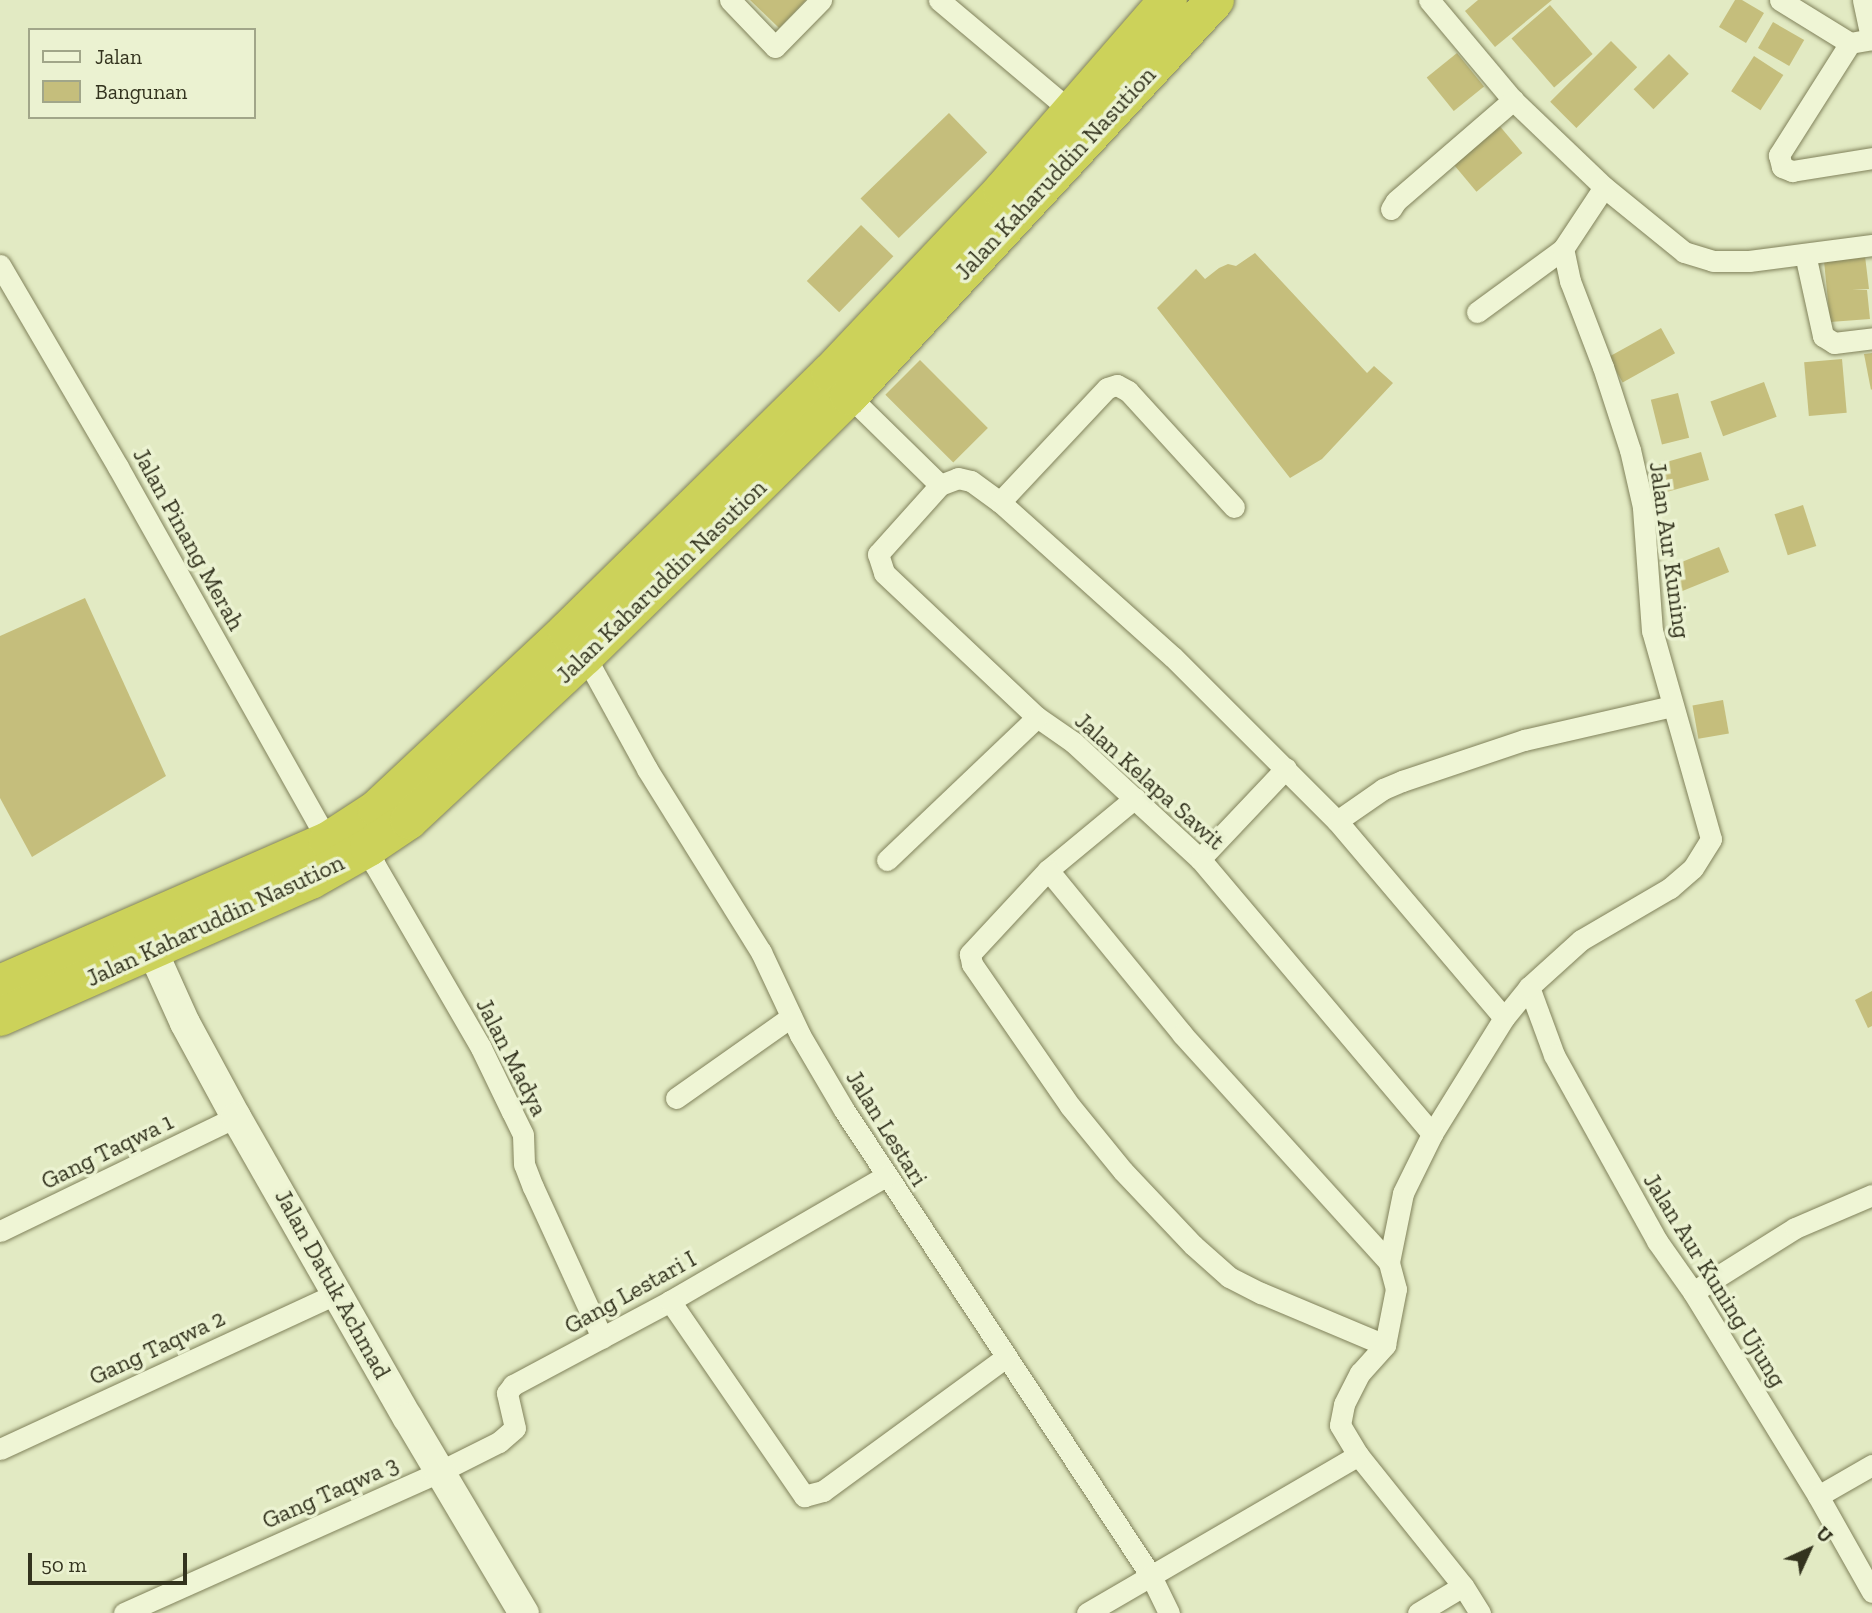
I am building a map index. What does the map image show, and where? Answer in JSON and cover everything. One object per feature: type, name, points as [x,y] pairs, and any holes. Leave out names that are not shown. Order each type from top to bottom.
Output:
[{"type":"highway","name":"Jalan Kaharuddin Nasution","points":[[0,1017],[311,880],[369,847],[409,820],[585,656],[849,396],[1072,112],[1168,0]]},
{"type":"highway","name":"Jalan Kaharuddin Nasution","points":[[0,984],[328,841],[377,809],[567,631],[830,373],[962,253],[1215,0]]},
{"type":"street","points":[[730,0],[775,47],[821,0]]},
{"type":"street","points":[[939,0],[1072,112]]},
{"type":"street","points":[[1429,0],[1513,100],[1604,187],[1684,252],[1700,258],[1728,262],[1872,245]]},
{"type":"street","points":[[1780,0],[1864,40]]},
{"type":"street","points":[[1863,0],[1864,40],[1779,155],[1783,167],[1792,171],[1872,158]]},
{"type":"street","points":[[1391,209],[1396,201],[1513,100]]},
{"type":"street","points":[[1477,312],[1563,248],[1604,187]]},
{"type":"street","name":"Jalan Aur Kuning","points":[[1529,987],[1581,940],[1670,888],[1693,868],[1711,839],[1652,631],[1647,542],[1633,461],[1603,367],[1570,281],[1563,248]]},
{"type":"street","points":[[1805,254],[1824,336],[1834,343],[1872,338]]},
{"type":"street","name":"Jalan Pinang Merah","points":[[0,265],[118,467],[328,841]]},
{"type":"street","points":[[1000,502],[1107,388],[1117,385],[1128,391],[1234,507]]},
{"type":"street","points":[[849,396],[940,485],[966,478],[1000,502],[1172,657],[1338,821],[1504,1018]]},
{"type":"street","name":"Jalan Kelapa Sawit","points":[[940,485],[878,554],[884,573],[1037,717],[1073,742],[1199,859],[1432,1134]]},
{"type":"street","name":"Jalan Lestari","points":[[585,656],[647,769],[761,952],[791,1017],[886,1176],[1151,1576],[1169,1613]]},
{"type":"street","points":[[1338,821],[1383,789],[1402,780],[1524,740],[1672,706]]},
{"type":"street","points":[[887,860],[1037,717]]},
{"type":"street","points":[[1199,859],[1286,768]]},
{"type":"street","points":[[1135,798],[1048,870],[977,945],[970,959],[1070,1106],[1123,1171],[1193,1245],[1229,1277],[1385,1345]]},
{"type":"street","name":"Jalan Madya","points":[[369,847],[375,865],[481,1048],[523,1135],[524,1164],[602,1338]]},
{"type":"street","points":[[1048,870],[1182,1034],[1389,1262]]},
{"type":"street","name":"Jalan Datuk Achmad","points":[[152,950],[185,1023],[236,1117],[524,1613]]},
{"type":"street","points":[[1480,1613],[1464,1586],[1358,1455],[1340,1425],[1344,1404],[1360,1373],[1385,1345],[1396,1289],[1389,1262],[1404,1193],[1432,1134],[1504,1018],[1529,987]]},
{"type":"street","name":"Jalan Aur Kuning Ujung","points":[[1529,987],[1554,1055],[1657,1241],[1693,1292],[1818,1496],[1872,1592]]},
{"type":"street","points":[[676,1098],[791,1017]]},
{"type":"street","name":"Gang Taqwa 1","points":[[0,1231],[236,1117]]},
{"type":"street","name":"Gang Lestari I","points":[[441,1471],[499,1442],[513,1431],[516,1424],[507,1393],[513,1385],[670,1301],[886,1176]]},
{"type":"street","points":[[1693,1292],[1795,1228],[1872,1195]]},
{"type":"street","name":"Gang Taqwa 2","points":[[0,1449],[337,1293]]},
{"type":"street","points":[[670,1301],[804,1496],[823,1491],[1005,1358]]},
{"type":"street","points":[[1087,1613],[1358,1455]]},
{"type":"street","points":[[1818,1496],[1872,1465]]},
{"type":"street","name":"Gang Taqwa 3","points":[[124,1613],[441,1471]]},
{"type":"street","points":[[1418,1613],[1464,1586]]},
{"type":"building","points":[[750,0],[806,0],[779,28]]},
{"type":"building","points":[[1478,0],[1552,0],[1495,47],[1465,11]]},
{"type":"building","points":[[1735,0],[1742,0],[1764,13],[1746,43],[1719,27]]},
{"type":"building","points":[[1550,5],[1593,54],[1554,88],[1512,38]]},
{"type":"building","points":[[1773,22],[1804,40],[1789,66],[1758,48]]},
{"type":"building","points":[[1611,41],[1637,67],[1576,128],[1550,102]]},
{"type":"building","points":[[1457,53],[1484,86],[1454,111],[1427,78]]},
{"type":"building","points":[[1669,54],[1689,74],[1653,109],[1634,89]]},
{"type":"building","points":[[1754,56],[1783,75],[1760,110],[1731,91]]},
{"type":"building","points":[[949,113],[987,153],[899,238],[861,198]]},
{"type":"building","points":[[1498,124],[1522,153],[1476,192],[1452,163]]},
{"type":"building","points":[[861,225],[893,256],[839,312],[807,281]]},
{"type":"building","points":[[1255,253],[1367,373],[1374,366],[1393,383],[1322,459],[1290,478],[1157,308],[1196,269],[1205,279],[1219,268],[1228,264],[1236,266]]},
{"type":"building","points":[[1865,256],[1869,289],[1852,290],[1867,290],[1870,319],[1830,322],[1824,261]]},
{"type":"building","points":[[1661,328],[1675,353],[1623,382],[1609,357]]},
{"type":"building","points":[[1872,353],[1872,389],[1871,390],[1864,354]]},
{"type":"building","points":[[1842,359],[1847,413],[1809,416],[1804,362]]},
{"type":"building","points":[[920,360],[988,428],[953,463],[885,395]]},
{"type":"building","points":[[1764,382],[1777,417],[1723,436],[1710,401]]},
{"type":"building","points":[[1678,393],[1689,438],[1662,444],[1651,400]]},
{"type":"building","points":[[1701,452],[1709,480],[1667,492],[1659,464]]},
{"type":"building","points":[[1803,505],[1816,546],[1788,555],[1774,514]]},
{"type":"building","points":[[1719,547],[1729,572],[1676,593],[1666,568]]},
{"type":"building","points":[[85,598],[166,776],[32,857],[0,798],[0,636]]},
{"type":"building","points":[[1723,700],[1729,733],[1698,739],[1692,705]]},
{"type":"building","points":[[1872,991],[1872,1026],[1868,1028],[1855,1000]]}]
